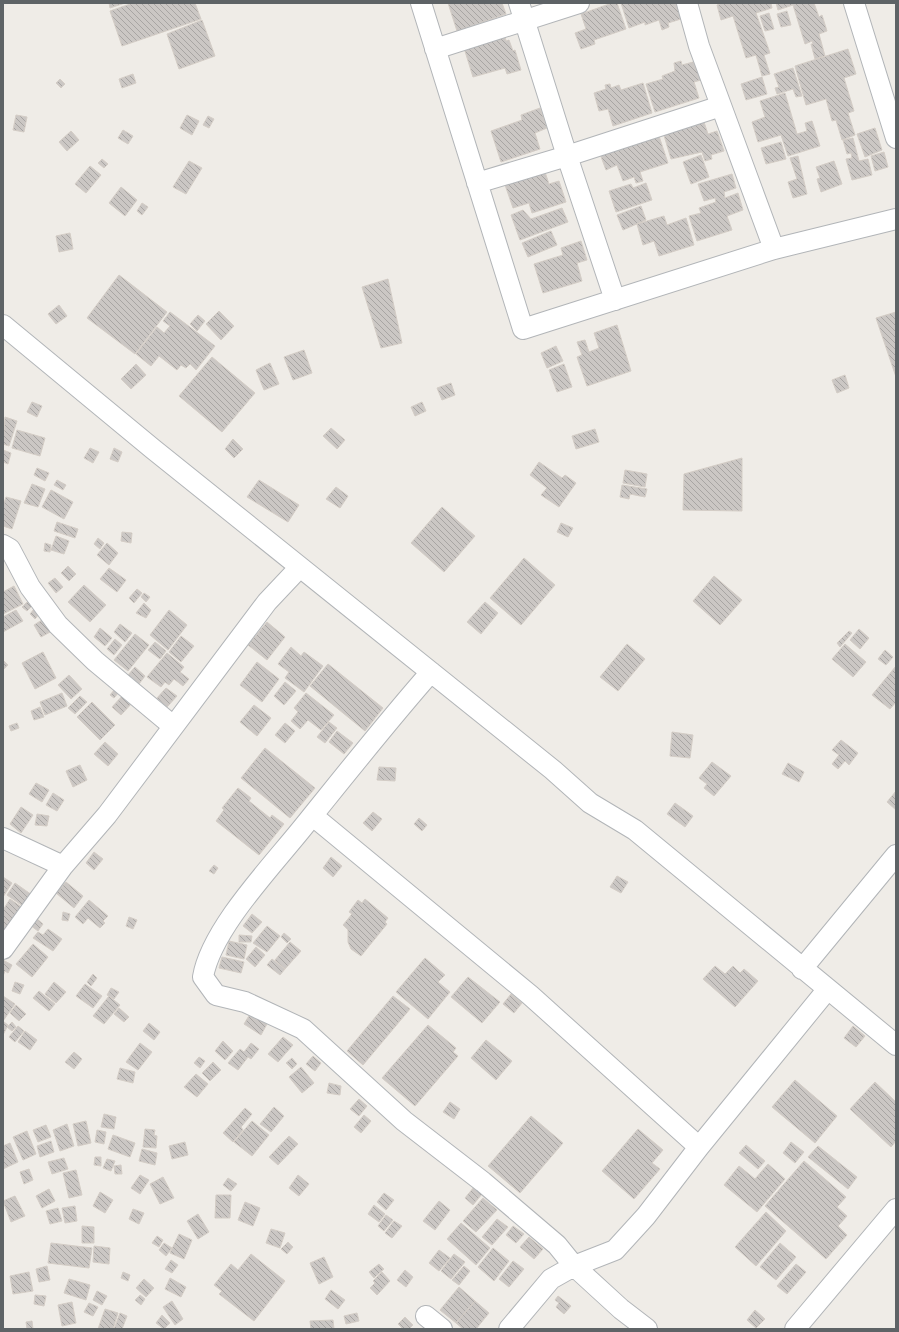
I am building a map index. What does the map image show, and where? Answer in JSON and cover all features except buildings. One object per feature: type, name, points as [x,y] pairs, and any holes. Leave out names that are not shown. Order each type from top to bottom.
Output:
[{"type":"street","points":[[421,3],[523,329],[774,249],[896,218]]},
{"type":"street","points":[[435,49],[522,11],[579,3]]},
{"type":"street","points":[[687,3],[699,46],[774,249]]},
{"type":"street","points":[[854,3],[896,138]]},
{"type":"street","points":[[522,11],[567,156],[615,300]]},
{"type":"street","points":[[477,183],[567,156],[721,106]]},
{"type":"street","points":[[4,330],[553,770],[590,803],[636,830],[827,990],[896,1045]]},
{"type":"street","points":[[3,545],[10,549],[30,588],[58,625],[95,661],[173,726]]},
{"type":"street","points":[[3,949],[63,866],[107,815],[267,602],[300,567]]},
{"type":"street","points":[[431,672],[395,712],[232,916],[205,963],[203,978],[216,995],[245,1002],[303,1029],[404,1120],[483,1182],[557,1245],[574,1266],[621,1309],[647,1329]]},
{"type":"street","points":[[313,816],[530,995],[699,1147]]},
{"type":"street","points":[[3,838],[63,866]]},
{"type":"street","points":[[802,969],[896,855]]},
{"type":"street","points":[[509,1329],[551,1279],[574,1266],[615,1250],[646,1216],[699,1147],[827,990]]},
{"type":"street","points":[[795,1329],[896,1209]]},
{"type":"street","points":[[426,1316],[442,1329]]}]
